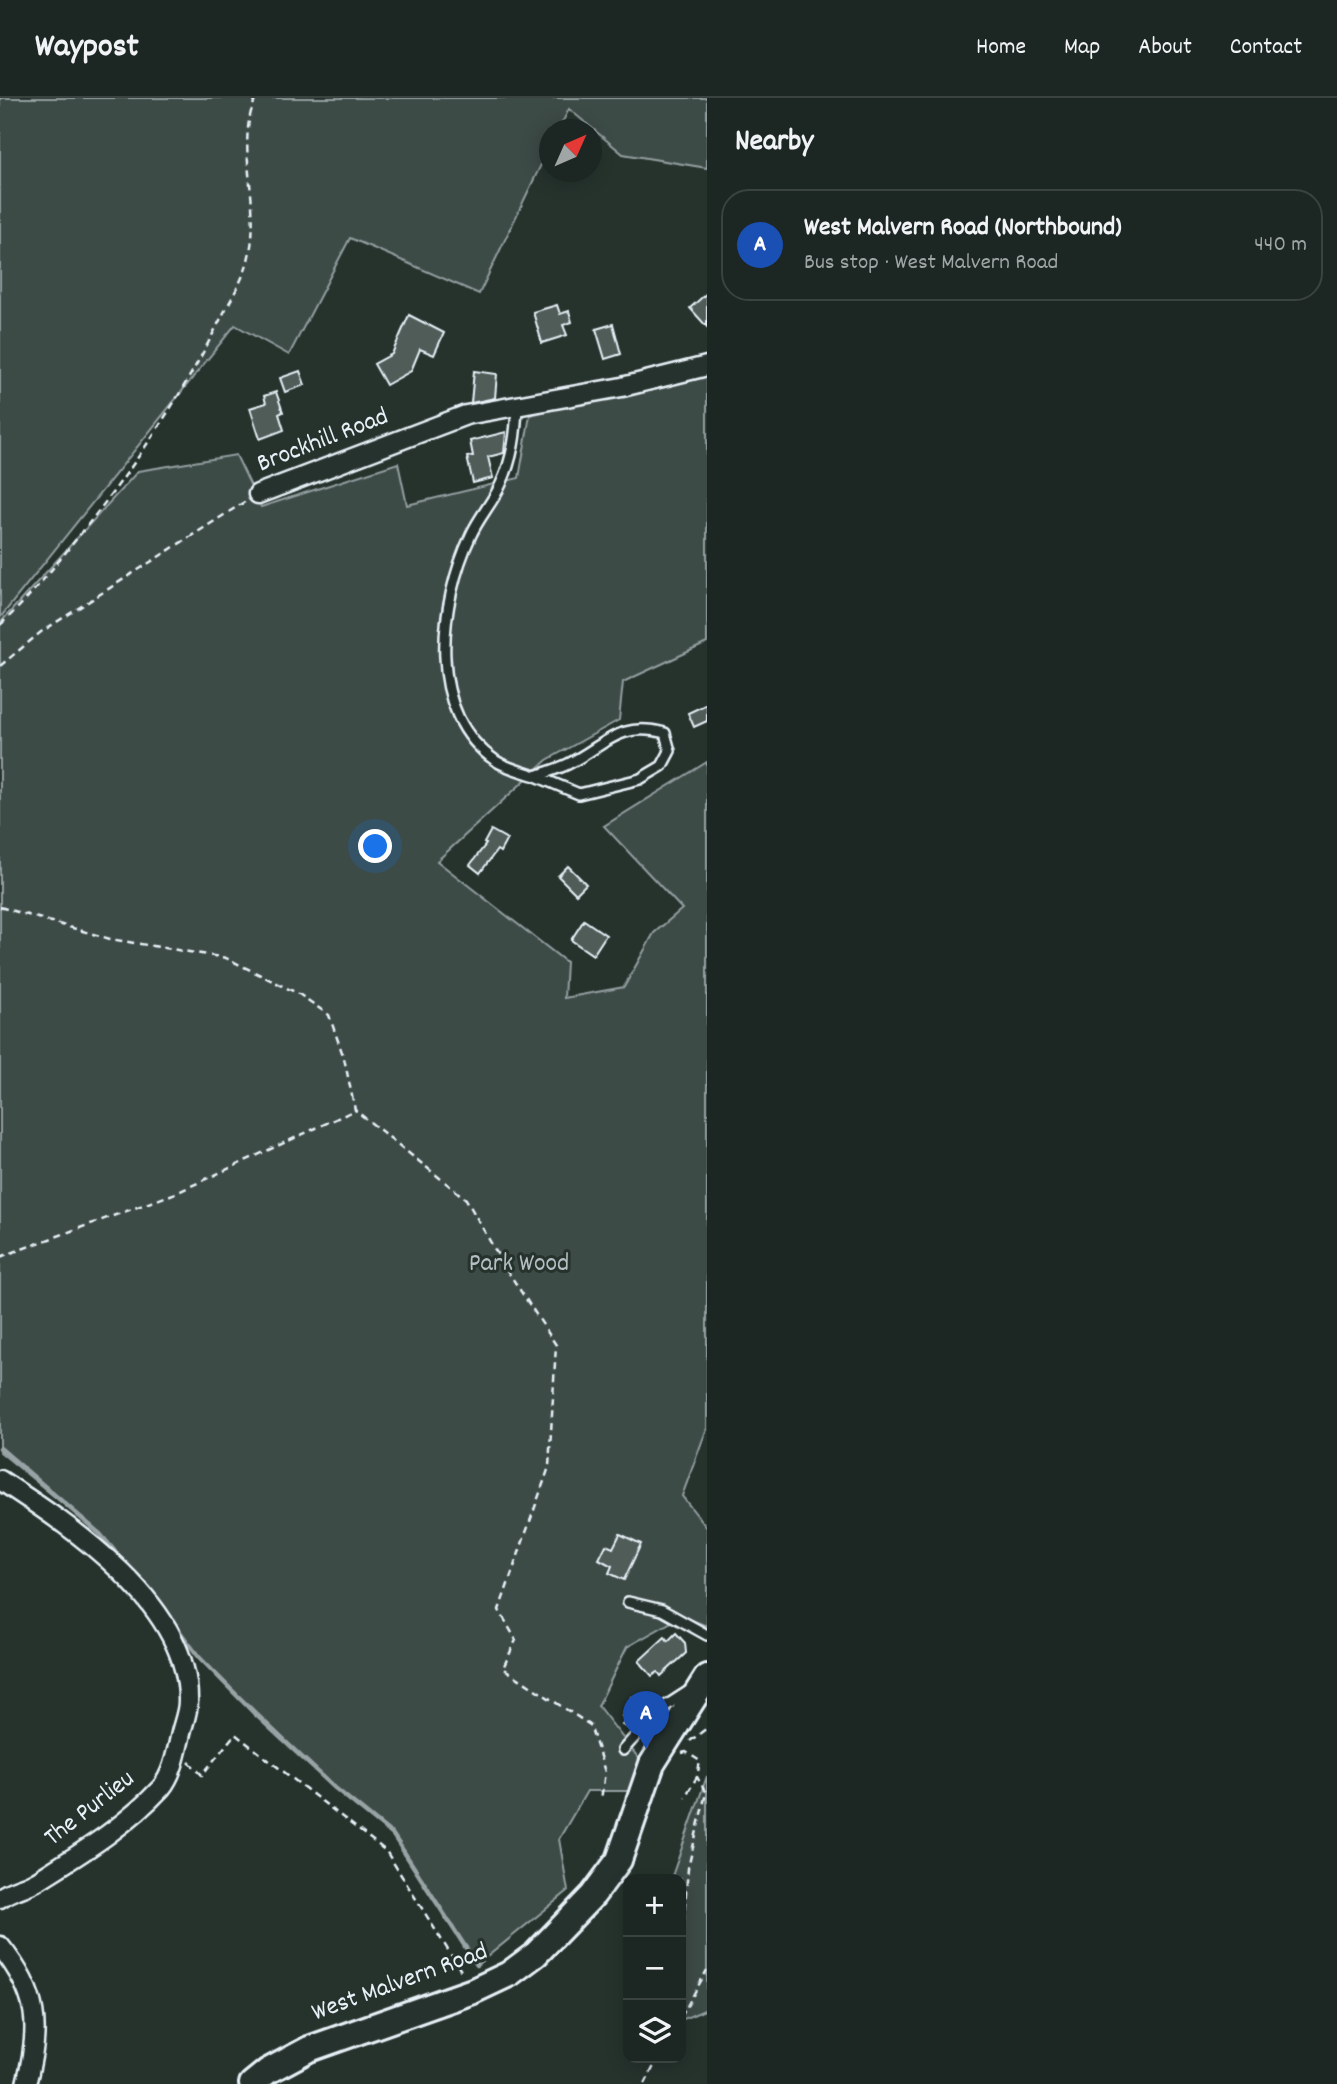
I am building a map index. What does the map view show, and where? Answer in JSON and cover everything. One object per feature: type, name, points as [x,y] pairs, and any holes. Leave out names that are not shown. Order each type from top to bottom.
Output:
[{"type":"main road","name":"West Malvern Road","points":[[252,2084],[268,2071],[309,2049],[473,1991],[509,1975],[536,1954],[593,1895],[615,1857],[652,1764],[704,1680]]},
{"type":"street","name":"Brockhill Road","points":[[258,494],[466,415],[622,387],[707,366]]},
{"type":"street","name":"The Purlieu","points":[[0,1480],[75,1531],[123,1573],[163,1621],[182,1661],[188,1703],[177,1750],[163,1785],[129,1819],[34,1883],[0,1898]]},
{"type":"street","points":[[0,1946],[16,1965],[31,1994],[35,2047],[26,2084]]},
{"type":"lane","points":[[517,406],[515,446],[501,484],[470,536],[452,594],[444,660],[449,700],[469,736],[497,762],[579,794],[640,779],[662,766],[670,751],[665,733],[646,728],[622,730],[567,764],[536,776]]},
{"type":"lane","points":[[628,1602],[662,1610],[707,1635]]},
{"type":"lane","points":[[623,1750],[671,1699],[704,1680]]},
{"type":"path","points":[[0,625],[52,570],[136,463],[200,359],[239,283],[249,258],[254,230],[247,130],[256,98]]},
{"type":"path","name":"Brockhill Road","points":[[0,666],[41,632],[258,494]]},
{"type":"path","points":[[0,907],[110,939],[226,958],[299,994],[330,1015],[344,1058],[355,1110],[466,1199],[503,1264],[556,1345],[549,1467],[499,1609],[516,1640],[503,1668],[590,1725],[605,1772],[601,1800]]},
{"type":"path","points":[[0,1257],[176,1193],[355,1110]]},
{"type":"path","points":[[177,1750],[202,1775],[235,1734],[386,1851],[473,1991]]},
{"type":"path","points":[[652,1764],[686,1752],[700,1761],[697,1777],[685,1797]]},
{"type":"path","points":[[683,1937],[688,1868],[706,1793],[697,1777]]},
{"type":"path","points":[[686,2008],[707,1969]]},
{"type":"path","points":[[645,2084],[656,2063]]},
{"type":"green space","points":[[0,98],[707,98],[707,168],[623,154],[602,136],[602,119],[581,119],[569,109],[564,119],[539,119],[539,169],[479,294],[350,238],[289,355],[235,325],[0,618]]},
{"type":"green space","name":"Park Wood","points":[[707,375],[707,643],[623,682],[619,720],[547,760],[437,861],[566,962],[564,998],[624,987],[654,933],[682,909],[604,826],[707,762],[707,1428],[682,1496],[707,1528],[707,1626],[682,1616],[627,1647],[598,1706],[640,1760],[629,1791],[587,1791],[559,1839],[568,1891],[477,1965],[393,1835],[335,1788],[199,1657],[150,1591],[100,1534],[0,1452],[0,623],[138,471],[236,455],[261,507],[398,463],[407,505],[519,478],[530,415]]},
{"type":"green space","points":[[707,1776],[707,2009],[686,2018],[686,1874],[673,1874]]},
{"type":"building","points":[[707,293],[707,327],[690,308]]},
{"type":"building","points":[[557,305],[560,314],[569,311],[572,322],[563,325],[567,335],[542,343],[533,312]]},
{"type":"building","points":[[409,315],[444,333],[434,355],[420,349],[411,371],[386,385],[374,364],[392,354]]},
{"type":"building","points":[[613,324],[621,354],[605,359],[596,329]]},
{"type":"building","points":[[300,371],[305,385],[285,392],[280,378]]},
{"type":"building","points":[[474,371],[497,374],[495,398],[471,403]]},
{"type":"building","points":[[276,392],[283,412],[279,414],[284,430],[260,439],[250,408],[266,403],[264,396]]},
{"type":"building","points":[[506,432],[504,453],[488,457],[493,478],[473,483],[467,457],[473,456],[470,441]]},
{"type":"building","points":[[707,704],[707,721],[694,727],[688,713]]},
{"type":"building","points":[[491,830],[507,839],[500,852],[497,850],[480,873],[470,865],[486,844],[484,843]]},
{"type":"building","points":[[568,866],[586,884],[576,894],[558,876]]},
{"type":"building","points":[[584,920],[606,935],[593,955],[571,940]]},
{"type":"building","points":[[620,1534],[641,1544],[624,1580],[609,1573],[612,1566],[599,1559],[606,1545],[613,1548]]},
{"type":"building","points":[[676,1633],[685,1643],[686,1653],[661,1676],[658,1672],[652,1676],[639,1661],[665,1637],[668,1641]]},
{"type":"building","points":[[632,1697],[648,1705],[632,1730],[622,1725],[626,1718],[622,1716]]},
{"type":"waterway","points":[[0,1448],[100,1534],[130,1569]]},
{"type":"waterway","points":[[171,1620],[199,1657],[253,1712],[335,1788],[393,1835],[477,1965]]},
{"type":"place","name":"West Malvern Road (Northbound)","points":[[646,1749]]}]
